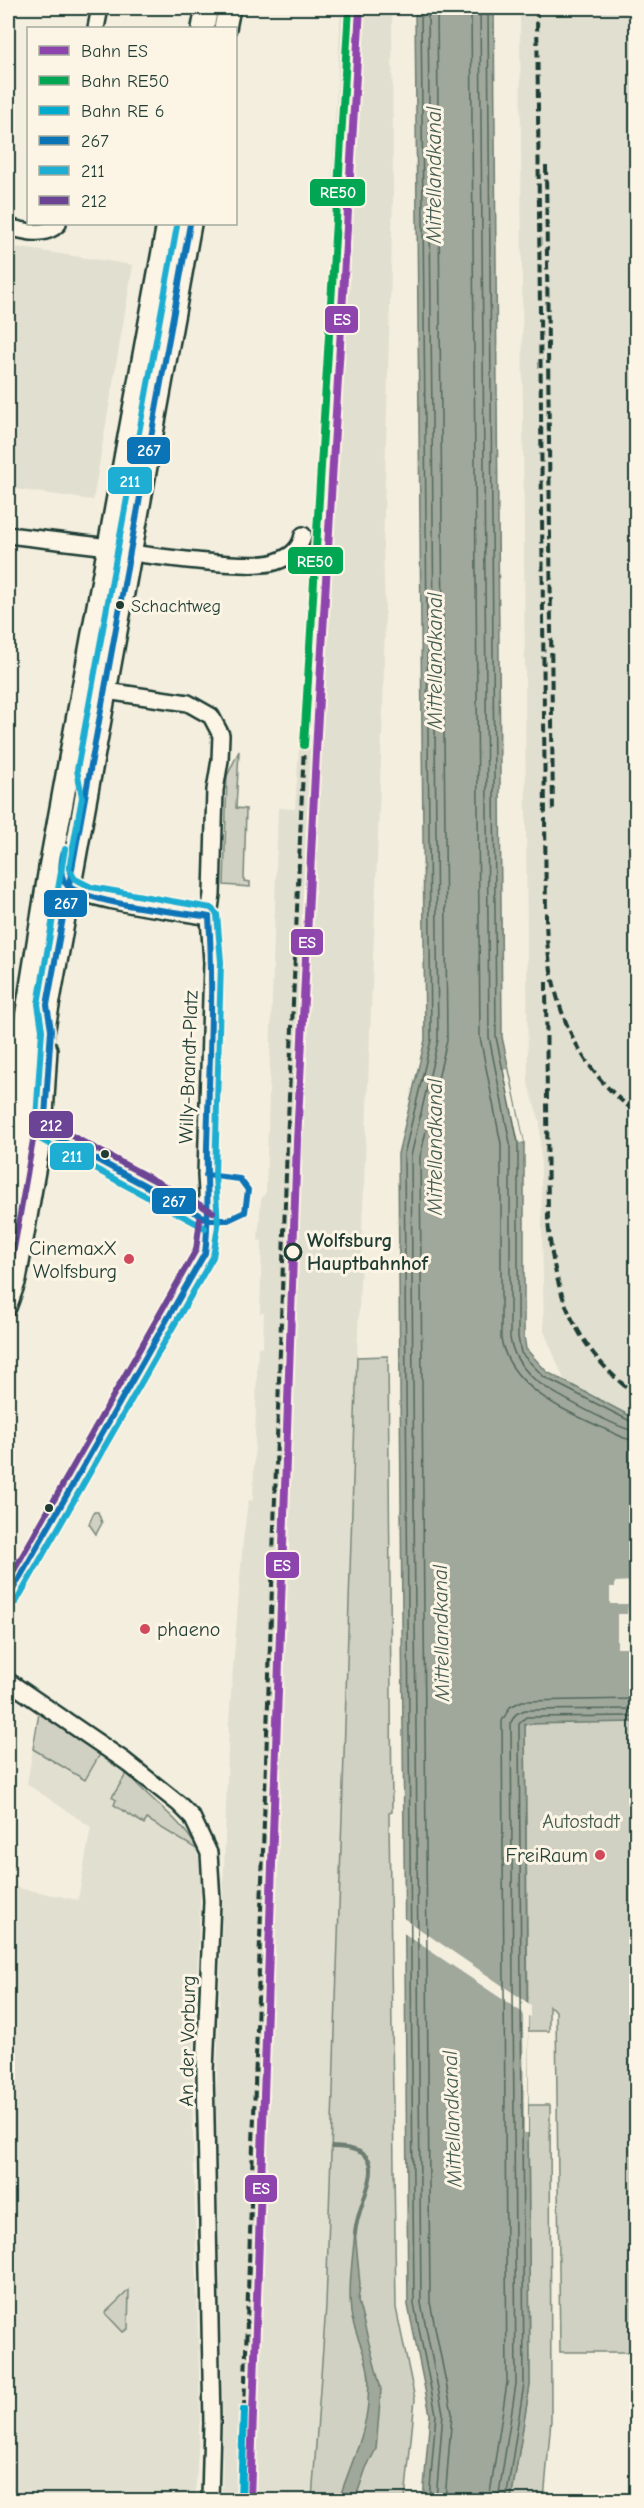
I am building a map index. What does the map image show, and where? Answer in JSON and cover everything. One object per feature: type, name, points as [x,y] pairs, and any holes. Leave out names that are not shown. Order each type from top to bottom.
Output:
[{"type":"main road","points":[[203,27],[207,8]]},
{"type":"main road","points":[[225,27],[229,8]]},
{"type":"main road","points":[[8,1130],[36,949],[168,225]]},
{"type":"main road","points":[[8,1226],[190,225]]},
{"type":"street","points":[[96,27],[100,8]]},
{"type":"street","points":[[8,228],[41,233],[51,230],[57,225]]},
{"type":"street","points":[[8,535],[109,547],[125,586]]},
{"type":"street","points":[[131,553],[261,564],[289,556],[301,545],[303,535]]},
{"type":"street","name":"Willy-Brandt-Platz","points":[[8,1598],[54,1511],[141,1366],[204,1252],[209,1220],[206,1175],[212,962],[209,917],[212,894],[215,790],[222,745],[211,716],[188,703],[106,691],[81,697]]},
{"type":"street","points":[[68,770],[73,796],[60,870],[68,886],[88,896],[209,917]]},
{"type":"street","points":[[61,925],[88,896]]},
{"type":"street","points":[[8,1308],[18,1280],[44,1131],[51,1030],[47,1005]]},
{"type":"street","points":[[8,1068],[25,1031]]},
{"type":"street","points":[[44,1131],[209,1220]]},
{"type":"street","name":"An der Vorburg","points":[[8,1681],[124,1761],[178,1804],[192,1817],[209,1853],[212,1901],[205,2071],[212,2423],[210,2500]]},
{"type":"shaded area","points":[[341,8],[392,8],[393,198],[383,547],[385,612],[383,709],[357,1357],[326,2306],[312,2500],[222,2500],[223,2422],[216,2103],[229,1721],[243,1541],[248,1501],[253,1500],[258,1347],[263,1347],[264,1313],[260,1313],[262,1241],[258,1240],[261,1200],[266,1192],[278,808],[295,809],[314,521]]},
{"type":"shaded area","points":[[520,8],[636,8],[636,1419],[565,1382],[544,1331],[540,1122],[528,1084]]},
{"type":"shaded area","points":[[8,246],[133,265],[93,500],[8,488]]},
{"type":"shaded area","points":[[39,1713],[127,1774],[138,1787],[175,1817],[198,1850],[201,1881],[192,2094],[200,2415],[195,2500],[8,2500],[8,1886],[78,1900],[91,1827],[27,1784]]},
{"type":"green space","points":[[239,751],[236,808],[246,809],[244,881],[250,882],[250,887],[224,885],[227,776]]},
{"type":"green space","points":[[388,1356],[392,1812],[389,1813],[389,1820],[396,2308],[415,2399],[405,2500],[312,2500],[326,2306],[357,1357]]},
{"type":"green space","name":"Autostadt","points":[[636,1448],[636,2352],[560,2352],[556,2011],[549,2006],[549,2031],[528,2031],[525,1723]]},
{"type":"green space","points":[[94,1512],[98,1512],[102,1523],[96,1534],[89,1524]]},
{"type":"green space","points":[[39,1713],[100,1754],[85,1780],[33,1749]]},
{"type":"green space","points":[[127,1773],[183,1828],[198,1850],[147,1819],[144,1824],[114,1805],[116,1800],[112,1797]]},
{"type":"green space","points":[[528,2105],[550,2105],[551,2420],[544,2500],[511,2500],[530,2385]]},
{"type":"green space","points":[[129,2290],[128,2329],[123,2332],[105,2313]]},
{"type":"water","name":"Mittellandkanal","points":[[415,8],[494,8],[502,1037],[524,1142],[524,1336],[526,1349],[547,1372],[636,1419],[636,1722],[525,1724],[530,2385],[511,2500],[423,2500],[430,2414],[408,2305],[398,1154],[425,1040]]},
{"type":"water","points":[[355,2230],[360,2285],[358,2301],[381,2389],[376,2449],[366,2468],[355,2500],[339,2500],[360,2440],[368,2403],[368,2371],[352,2320],[350,2303]]},
{"type":"pier","points":[[508,1069],[524,1142],[518,1143],[502,1070]]},
{"type":"pier","points":[[635,1581],[636,1722],[633,1722],[633,1648],[617,1648],[617,1614],[627,1614],[628,1604],[610,1604],[610,1587],[615,1587],[615,1582]]},
{"type":"pier","points":[[402,1917],[531,2005],[531,2017],[528,2016],[528,2133],[524,2133],[523,2013],[402,1932]]},
{"type":"waterway","points":[[332,2147],[353,2149],[365,2156],[371,2165],[355,2234]]},
{"type":"railway","points":[[537,8],[548,945],[551,973],[567,1026],[595,1073],[614,1094],[636,1112]]},
{"type":"railway","points":[[546,166],[553,813]]},
{"type":"railway","points":[[244,2410],[287,1144],[304,745]]},
{"type":"railway","points":[[546,982],[548,1221],[556,1273],[563,1296],[583,1339],[615,1377],[636,1395]]},
{"type":"rail line","name":"RE50","points":[[304,745],[349,8]]},
{"type":"rail line","name":"ES","points":[[250,2500],[297,1141],[317,733],[360,8]]},
{"type":"transit line","name":"267","points":[[44,1131],[51,1030],[47,1005],[190,225]]},
{"type":"transit line","name":"211","points":[[16,1602],[213,1257],[218,1226],[215,1175],[221,962],[217,914],[211,908],[91,887],[75,879],[69,869],[82,797],[77,770],[177,226]]},
{"type":"transit line","name":"211","points":[[65,849],[38,1004],[42,1030],[35,1134],[40,1139],[205,1228]]},
{"type":"transit line","name":"267","points":[[63,854],[61,866],[63,878],[67,885],[78,892],[113,902],[209,917]]},
{"type":"transit line","name":"267","points":[[8,1598],[205,1253],[211,1004],[209,917]]},
{"type":"transit line","name":"212","points":[[48,1123],[213,1212]]},
{"type":"transit line","name":"212","points":[[8,1283],[35,1129]]},
{"type":"transit line","name":"267","points":[[44,1131],[209,1220],[228,1220],[245,1212],[248,1190],[240,1179],[206,1175]]},
{"type":"transit line","name":"212","points":[[8,1581],[196,1250],[200,1219]]},
{"type":"transit line","points":[[241,2500],[244,2410]]},
{"type":"place","name":"Schachtweg","points":[[120,605]]},
{"type":"place","name":"Wolfsburg Hauptbahnhof","points":[[293,1252]]},
{"type":"place","name":"CinemaxX Wolfsburg","points":[[129,1259]]},
{"type":"place","name":"phaeno","points":[[145,1629]]},
{"type":"place","name":"FreiRaum","points":[[600,1855]]}]
